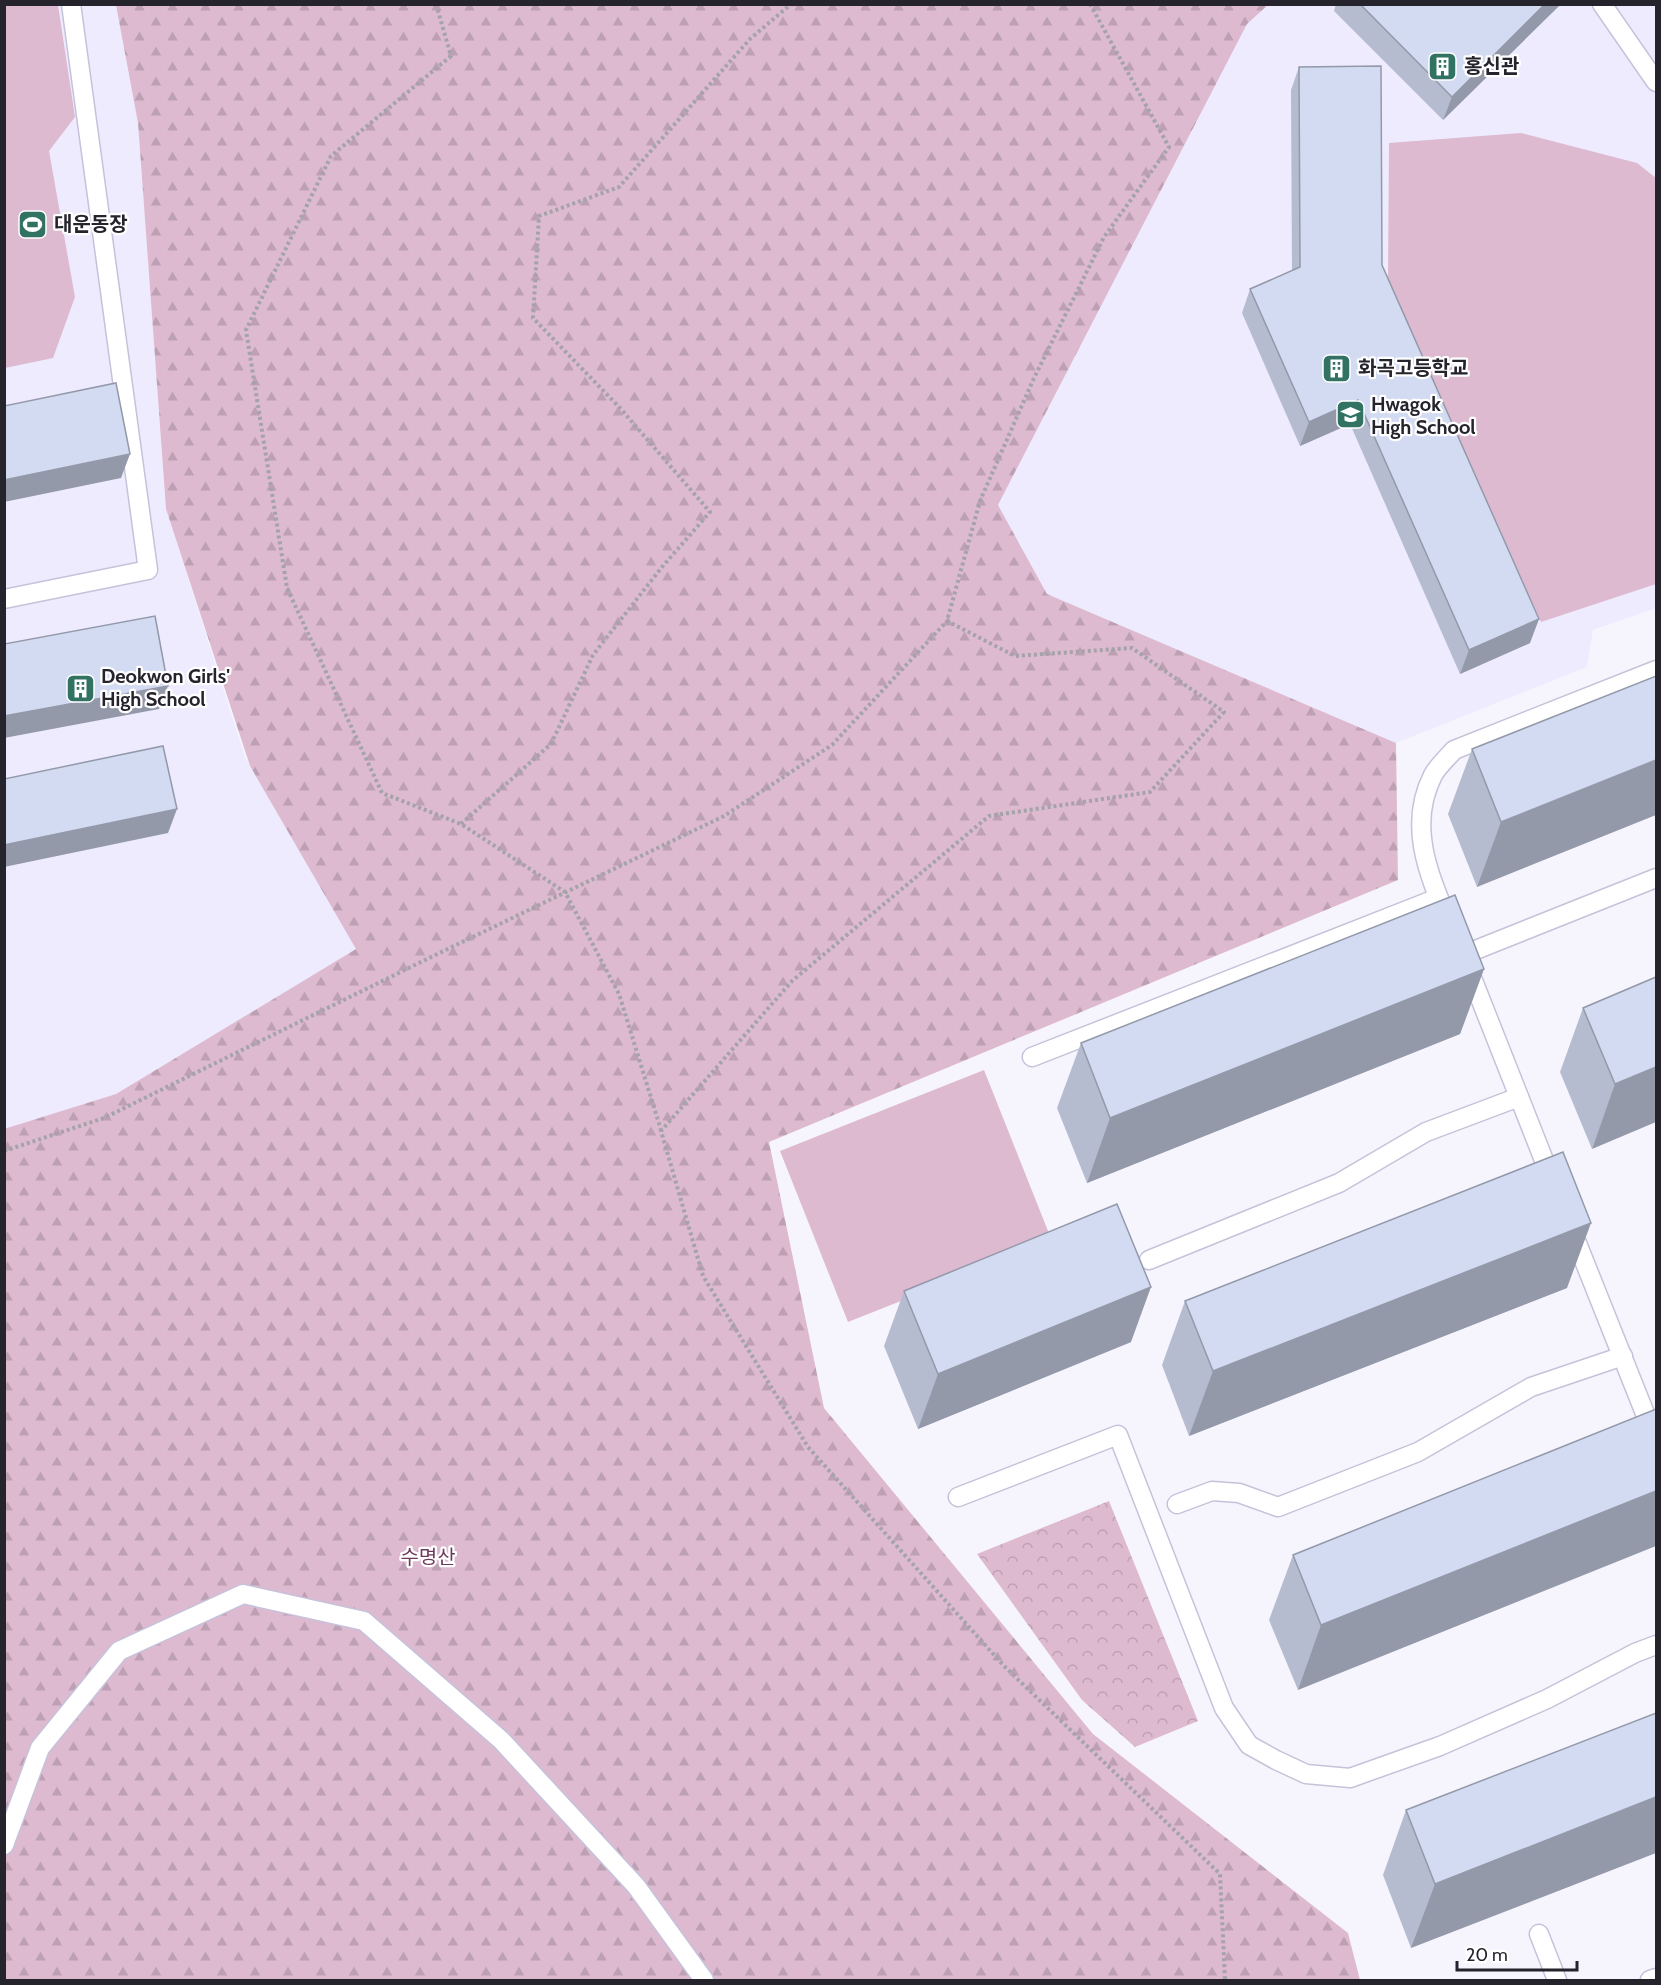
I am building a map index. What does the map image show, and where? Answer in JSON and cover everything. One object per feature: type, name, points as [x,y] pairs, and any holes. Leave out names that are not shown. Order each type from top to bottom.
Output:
[{"type":"lane","points":[[4,599],[148,570],[71,4]]},
{"type":"lane","points":[[1602,4],[1656,82]]},
{"type":"lane","points":[[1656,670],[1625,689],[1454,750],[1434,774],[1422,807],[1422,848],[1438,898],[1463,955],[1656,1441]]},
{"type":"lane","points":[[1463,955],[1656,878]]},
{"type":"lane","points":[[1032,1057],[1438,898]]},
{"type":"lane","points":[[1149,1260],[1339,1184],[1426,1132],[1519,1097]]},
{"type":"lane","points":[[1177,1504],[1212,1491],[1239,1493],[1278,1507],[1418,1452],[1532,1388],[1623,1356]]},
{"type":"lane","points":[[958,1497],[1118,1435],[1224,1708],[1249,1744],[1306,1774],[1350,1778],[1440,1746],[1547,1699],[1635,1653],[1656,1645]]},
{"type":"lane","points":[[4,1845],[40,1748],[119,1651],[243,1594],[364,1621],[501,1740],[636,1886],[704,1980]]},
{"type":"lane","points":[[1539,1934],[1557,1980]]},
{"type":"lane","points":[[1650,1980],[1656,1978]]},
{"type":"path","points":[[436,4],[451,56],[330,156],[246,330],[287,588],[382,793],[461,824],[565,892],[619,994],[703,1276],[808,1447],[1004,1666],[1220,1874],[1225,1980]]},
{"type":"path","points":[[461,824],[551,744],[593,655],[662,567],[710,512],[620,408],[534,318],[539,216],[619,187],[750,39],[791,4]]},
{"type":"path","points":[[4,1151],[104,1118],[724,816],[832,746],[947,621],[980,501],[1034,378],[1104,237],[1169,147],[1090,4]]},
{"type":"path","points":[[661,1131],[792,981],[989,816],[1150,792],[1224,712],[1132,648],[1015,657],[947,621]]},
{"type":"shaded area","points":[[5,5],[116,5],[138,123],[166,509],[245,757],[357,949],[116,1094],[5,1129]]},
{"type":"shaded area","name":"Hwagok High School","points":[[1268,5],[1656,5],[1656,608],[1593,630],[1587,667],[1396,743],[1047,594],[998,505],[1247,24]]},
{"type":"green space","name":"대운동장","points":[[4,5],[58,5],[75,117],[49,151],[75,297],[53,358],[5,368]]},
{"type":"green space","name":"수명산","points":[[116,5],[1268,5],[1247,24],[998,505],[1047,594],[1396,743],[1398,880],[769,1142],[824,1408],[1093,1734],[1348,1933],[1360,1980],[5,1980],[4,1129],[116,1094],[356,949],[250,766],[166,509],[138,123]]},
{"type":"green space","points":[[1521,133],[1637,163],[1656,178],[1656,584],[1541,622],[1388,279],[1389,143]]},
{"type":"green space","points":[[984,1070],[1052,1241],[848,1322],[780,1151]]},
{"type":"green space","points":[[1109,1501],[1198,1721],[1135,1747],[1082,1700],[977,1554]]},
{"type":"building","name":"홍신관","points":[[1360,4],[1545,4],[1452,97]]},
{"type":"building","name":"화곡고등학교","points":[[1381,66],[1382,265],[1539,619],[1469,650],[1358,400],[1309,422],[1250,289],[1300,267],[1299,67]]},
{"type":"building","points":[[116,383],[130,454],[4,480],[4,406]]},
{"type":"building","name":"Deokwon Girls' High School","points":[[155,616],[168,686],[4,716],[4,644]]},
{"type":"building","points":[[1656,676],[1656,760],[1501,822],[1472,749]]},
{"type":"building","points":[[163,746],[177,809],[4,845],[4,779]]},
{"type":"building","points":[[1455,895],[1484,969],[1110,1118],[1081,1043]]},
{"type":"building","points":[[1656,977],[1656,1067],[1615,1084],[1583,1008]]},
{"type":"building","points":[[1563,1152],[1591,1223],[1213,1371],[1185,1301]]},
{"type":"building","points":[[1117,1204],[1151,1287],[938,1374],[904,1291]]},
{"type":"building","points":[[1656,1409],[1656,1491],[1321,1625],[1293,1555]]},
{"type":"building","points":[[1656,1713],[1656,1797],[1435,1884],[1406,1810]]},
{"type":"place","name":"홍신관","points":[[1443,66]]},
{"type":"place","name":"대운동장","points":[[33,224]]},
{"type":"place","name":"화곡고등학교","points":[[1337,368]]},
{"type":"place","name":"Hwagok High School","points":[[1350,415]]},
{"type":"place","name":"Deokwon Girls' High School","points":[[80,688]]}]
